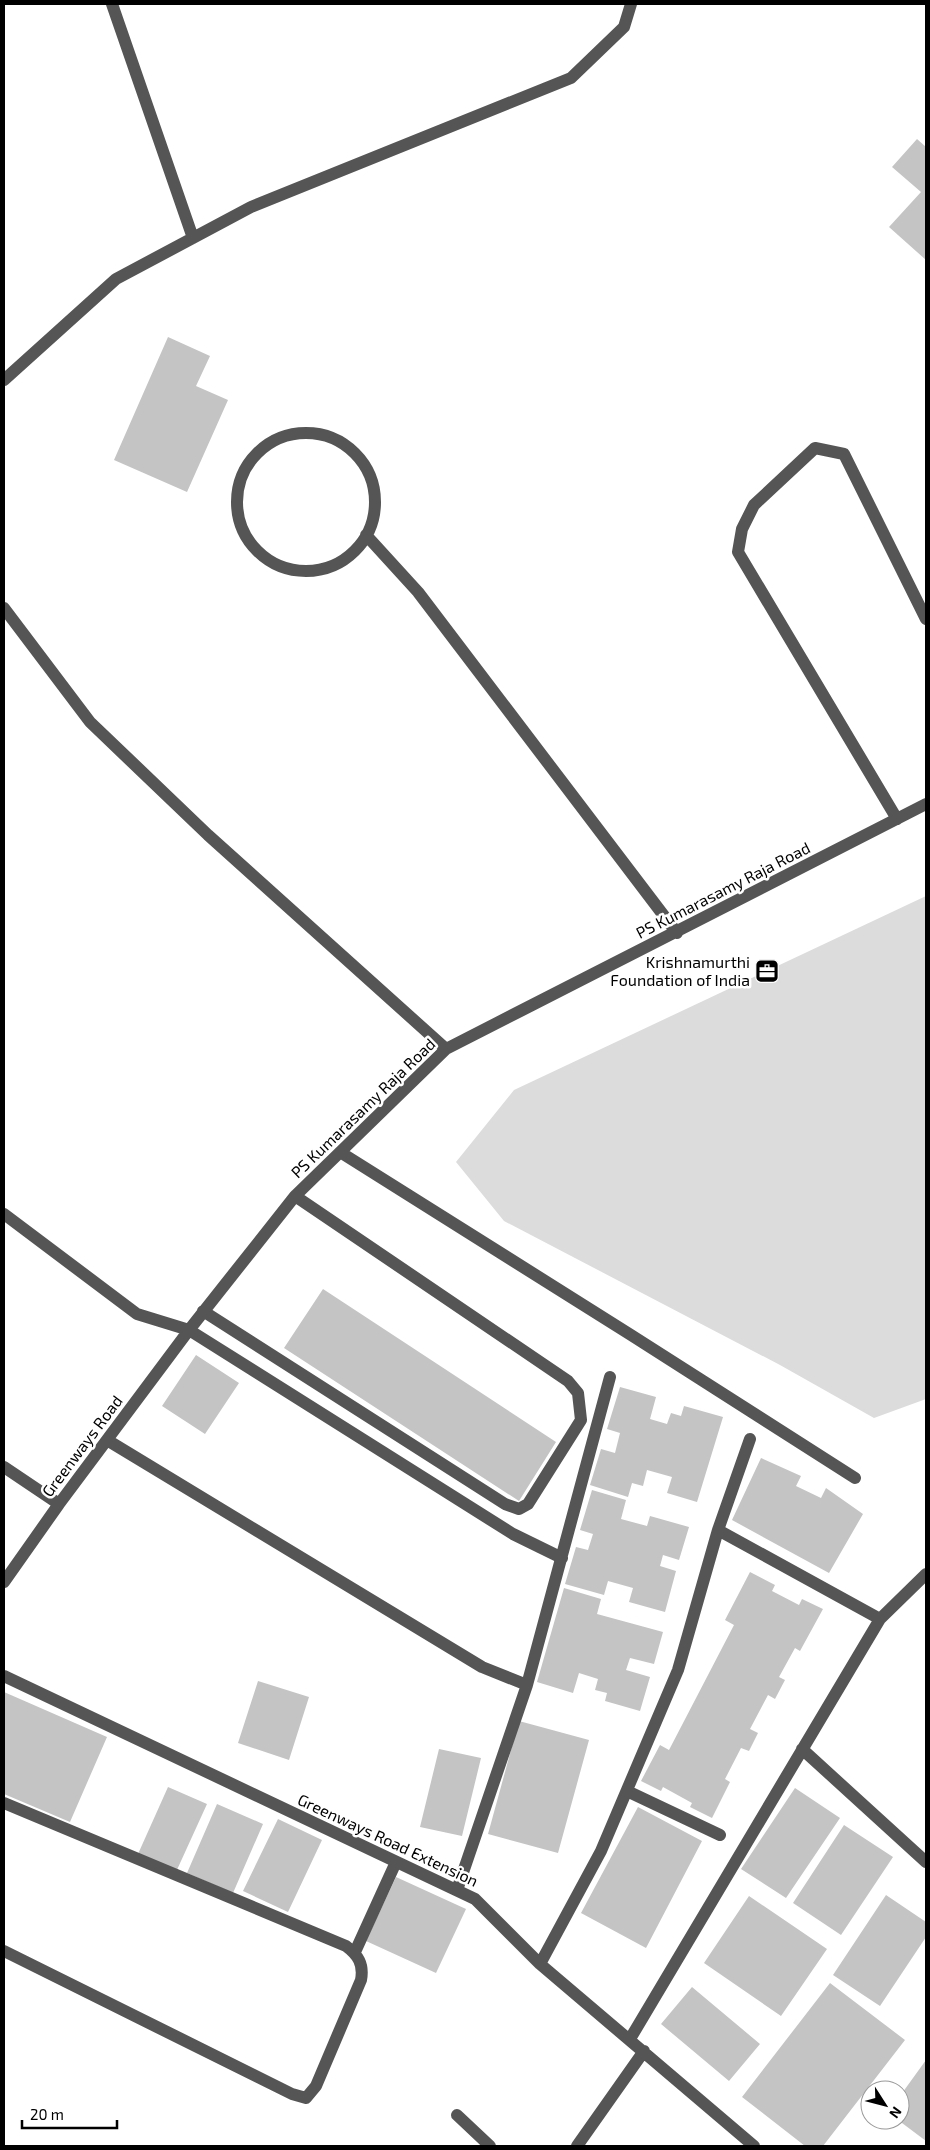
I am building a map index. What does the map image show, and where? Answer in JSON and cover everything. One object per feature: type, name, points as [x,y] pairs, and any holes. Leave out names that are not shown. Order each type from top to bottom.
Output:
[{"type":"street","points":[[112,4],[193,238]]},
{"type":"street","points":[[4,380],[116,279],[251,207],[572,78],[624,27],[631,4]]},
{"type":"street","points":[[314,433],[335,439],[353,451],[367,470],[374,491],[374,514],[366,535],[352,554],[332,566],[310,571],[286,569],[266,559],[249,542],[239,522],[236,499],[241,476],[253,457],[270,443],[291,434],[314,433]]},
{"type":"street","points":[[897,819],[738,552],[742,529],[754,505],[815,448],[844,454],[926,619]]},
{"type":"street","points":[[366,535],[418,592],[677,933]]},
{"type":"street","points":[[4,608],[90,722],[208,834],[446,1049]]},
{"type":"street","name":"PS Kumarasamy Raja Road","points":[[189,1330],[295,1196],[446,1049],[677,933],[926,804]]},
{"type":"street","points":[[340,1152],[854,1478]]},
{"type":"street","points":[[203,1311],[505,1504],[519,1509],[528,1504],[581,1420],[578,1392],[568,1381],[295,1196]]},
{"type":"street","points":[[4,1214],[138,1314],[189,1330],[513,1534],[562,1558]]},
{"type":"street","name":"Greenways Road","points":[[4,1582],[59,1504],[189,1330]]},
{"type":"street","points":[[457,1890],[528,1685],[610,1377]]},
{"type":"street","points":[[540,1964],[601,1851],[678,1670],[718,1530],[750,1439]]},
{"type":"street","points":[[107,1440],[482,1667],[528,1685]]},
{"type":"street","points":[[4,1467],[59,1504]]},
{"type":"street","points":[[718,1530],[880,1619]]},
{"type":"street","points":[[630,2039],[880,1619],[926,1574]]},
{"type":"street","name":"Greenways Road Extension","points":[[4,1676],[475,1899],[540,1964],[754,2146]]},
{"type":"street","points":[[802,1749],[926,1862]]},
{"type":"street","points":[[627,1791],[720,1835]]},
{"type":"street","points":[[4,1803],[346,1946],[355,1952],[361,1962],[361,1980],[316,2086],[306,2098],[292,2094],[4,1950]]},
{"type":"street","points":[[355,1952],[396,1862]]},
{"type":"street","points":[[577,2146],[644,2051]]},
{"type":"street","points":[[457,2115],[490,2146]]},
{"type":"shaded area","points":[[926,896],[926,1399],[874,1418],[780,1365],[504,1221],[456,1162],[514,1090]]},
{"type":"building","points":[[917,139],[926,147],[926,260],[889,227],[921,192],[892,167]]},
{"type":"building","points":[[168,337],[210,356],[196,386],[228,400],[187,492],[114,460]]},
{"type":"building","points":[[323,1289],[556,1442],[519,1501],[284,1348]]},
{"type":"building","points":[[196,1355],[239,1383],[205,1434],[162,1406]]},
{"type":"building","points":[[620,1387],[656,1397],[650,1419],[667,1424],[671,1413],[681,1416],[684,1406],[723,1417],[697,1502],[667,1493],[672,1477],[647,1470],[643,1486],[632,1483],[628,1497],[590,1485],[601,1449],[615,1453],[620,1433],[607,1429]]},
{"type":"building","points":[[761,1458],[801,1476],[796,1486],[821,1498],[826,1488],[863,1514],[829,1573],[732,1520]]},
{"type":"building","points":[[592,1490],[626,1500],[621,1519],[647,1526],[650,1516],[689,1527],[679,1560],[663,1555],[660,1566],[676,1571],[665,1612],[629,1602],[633,1588],[608,1581],[604,1595],[565,1584],[576,1547],[588,1550],[593,1534],[580,1530]]},
{"type":"building","points":[[750,1572],[775,1585],[772,1591],[799,1605],[802,1599],[823,1609],[800,1651],[795,1648],[779,1677],[785,1680],[775,1699],[768,1695],[750,1729],[758,1733],[749,1751],[741,1748],[725,1779],[730,1782],[712,1818],[690,1807],[692,1803],[663,1787],[661,1791],[641,1781],[660,1745],[669,1750],[734,1625],[725,1620]]},
{"type":"building","points":[[564,1588],[601,1599],[597,1614],[663,1632],[654,1664],[630,1658],[626,1670],[650,1677],[640,1711],[605,1701],[607,1693],[595,1690],[598,1679],[579,1673],[573,1693],[537,1682]]},
{"type":"building","points":[[258,1681],[309,1697],[289,1760],[238,1743]]},
{"type":"building","points":[[4,1692],[107,1737],[70,1822],[4,1794]]},
{"type":"building","points":[[519,1721],[589,1740],[558,1853],[488,1834]]},
{"type":"building","points":[[439,1749],[481,1758],[462,1836],[420,1827]]},
{"type":"building","points":[[168,1787],[207,1804],[176,1872],[138,1854]]},
{"type":"building","points":[[795,1788],[840,1818],[786,1898],[741,1869]]},
{"type":"building","points":[[217,1804],[263,1824],[233,1893],[187,1873]]},
{"type":"building","points":[[638,1807],[702,1841],[646,1948],[581,1913]]},
{"type":"building","points":[[278,1819],[322,1840],[288,1912],[243,1891]]},
{"type":"building","points":[[844,1825],[893,1857],[841,1935],[793,1903]]},
{"type":"building","points":[[396,1877],[466,1909],[436,1973],[366,1941]]},
{"type":"building","points":[[886,1895],[926,1922],[926,1937],[880,2006],[833,1975]]},
{"type":"building","points":[[749,1896],[827,1949],[781,2016],[704,1963]]},
{"type":"building","points":[[830,1983],[905,2040],[874,2080],[860,2080],[860,2098],[823,2146],[805,2146],[742,2097]]},
{"type":"building","points":[[692,1987],[760,2044],[729,2081],[661,2024]]},
{"type":"building","points":[[926,2060],[926,2141],[910,2129],[910,2082]]},
{"type":"place","name":"Krishnamurthi Foundation of India","points":[[767,971]]}]
